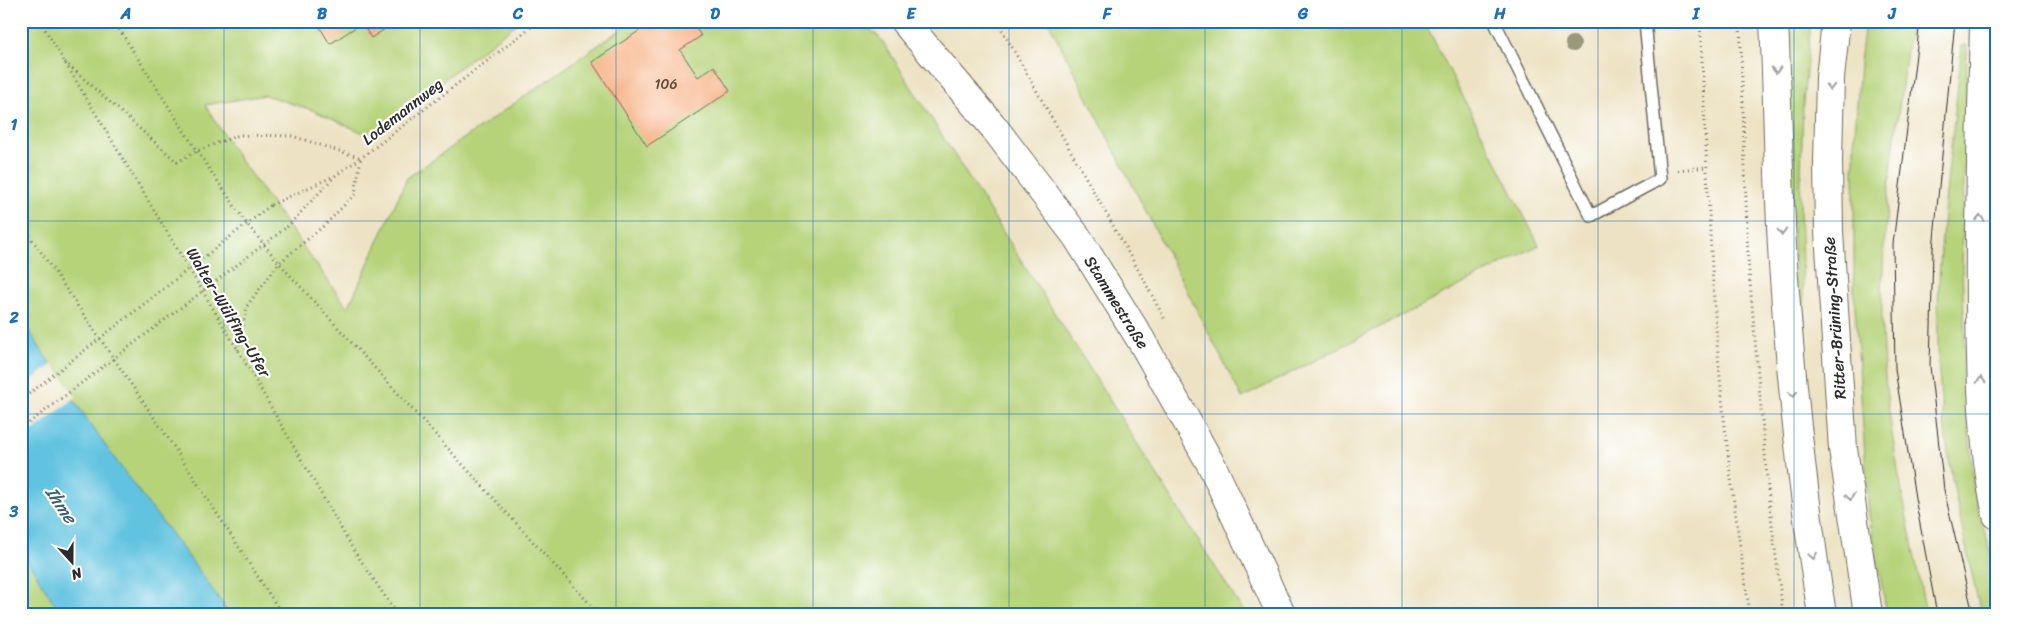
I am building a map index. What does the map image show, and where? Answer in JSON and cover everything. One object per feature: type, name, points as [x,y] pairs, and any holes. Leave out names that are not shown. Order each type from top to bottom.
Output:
[{"type":"street","name":"Stammestraße","points":[[904,21],[992,126],[1077,237],[1141,340],[1212,466],[1281,614]]},
{"type":"street","points":[[1774,21],[1783,262],[1794,401],[1809,537],[1822,614]]},
{"type":"street","name":"Ritter-Brüning-Straße","points":[[1836,21],[1830,78],[1828,232],[1843,449],[1868,614]]},
{"type":"street","points":[[1984,21],[1980,252],[1981,401],[1985,451],[1997,515]]},
{"type":"lane","points":[[1494,21],[1591,216],[1660,179],[1645,21]]},
{"type":"path","name":"Walter-Wülfing-Ufer","points":[[40,21],[238,350],[353,549],[398,614]]},
{"type":"path","points":[[114,21],[197,151],[247,224],[279,263],[599,614]]},
{"type":"path","name":"Lodemannweg","points":[[21,429],[287,227],[336,175],[361,158],[539,21]]},
{"type":"path","points":[[1700,21],[1707,168],[1723,417],[1738,541],[1750,614]]},
{"type":"path","points":[[1740,21],[1748,259],[1767,481],[1783,614]]},
{"type":"path","points":[[63,60],[177,162],[197,151],[239,135],[292,136],[361,158],[355,194],[326,224],[279,263],[247,306],[238,350]]},
{"type":"path","points":[[1660,179],[1672,171],[1707,168]]},
{"type":"path","points":[[21,400],[271,205],[336,175]]},
{"type":"path","points":[[21,223],[170,441],[282,614]]},
{"type":"green space","points":[[21,21],[520,21],[370,136],[312,110],[265,95],[205,105],[238,157],[348,308],[407,178],[633,21],[861,21],[881,39],[1245,614],[21,614]]},
{"type":"green space","points":[[1048,21],[1424,21],[1539,245],[1242,398]]},
{"type":"green space","points":[[1783,21],[1811,21],[1803,102],[1800,211],[1807,400],[1797,329]]},
{"type":"green space","points":[[1865,21],[1911,21],[1890,175],[1882,291],[1882,330],[1892,437],[1926,614],[1887,614],[1869,515],[1854,293],[1854,148]]},
{"type":"green space","points":[[1962,45],[1967,45],[1962,268],[1968,418],[1974,491],[1980,518],[1997,570],[1997,614],[1981,614],[1950,464],[1939,372],[1938,331],[1941,249]]},
{"type":"water","name":"Ihme","points":[[21,317],[104,444],[195,565],[229,614],[61,614],[21,550]]},
{"type":"pier","points":[[53,364],[76,397],[21,440],[21,388]]},
{"type":"building","points":[[316,21],[397,21],[371,38],[362,23],[330,44]]},
{"type":"building","points":[[654,21],[692,21],[701,36],[680,50],[698,77],[714,66],[730,91],[647,146],[592,62]]},
{"type":"tram line","points":[[1920,21],[1893,244],[1895,369],[1915,498],[1937,614]]},
{"type":"tram line","points":[[1955,21],[1933,249],[1930,366],[1944,490],[1973,614]]}]
